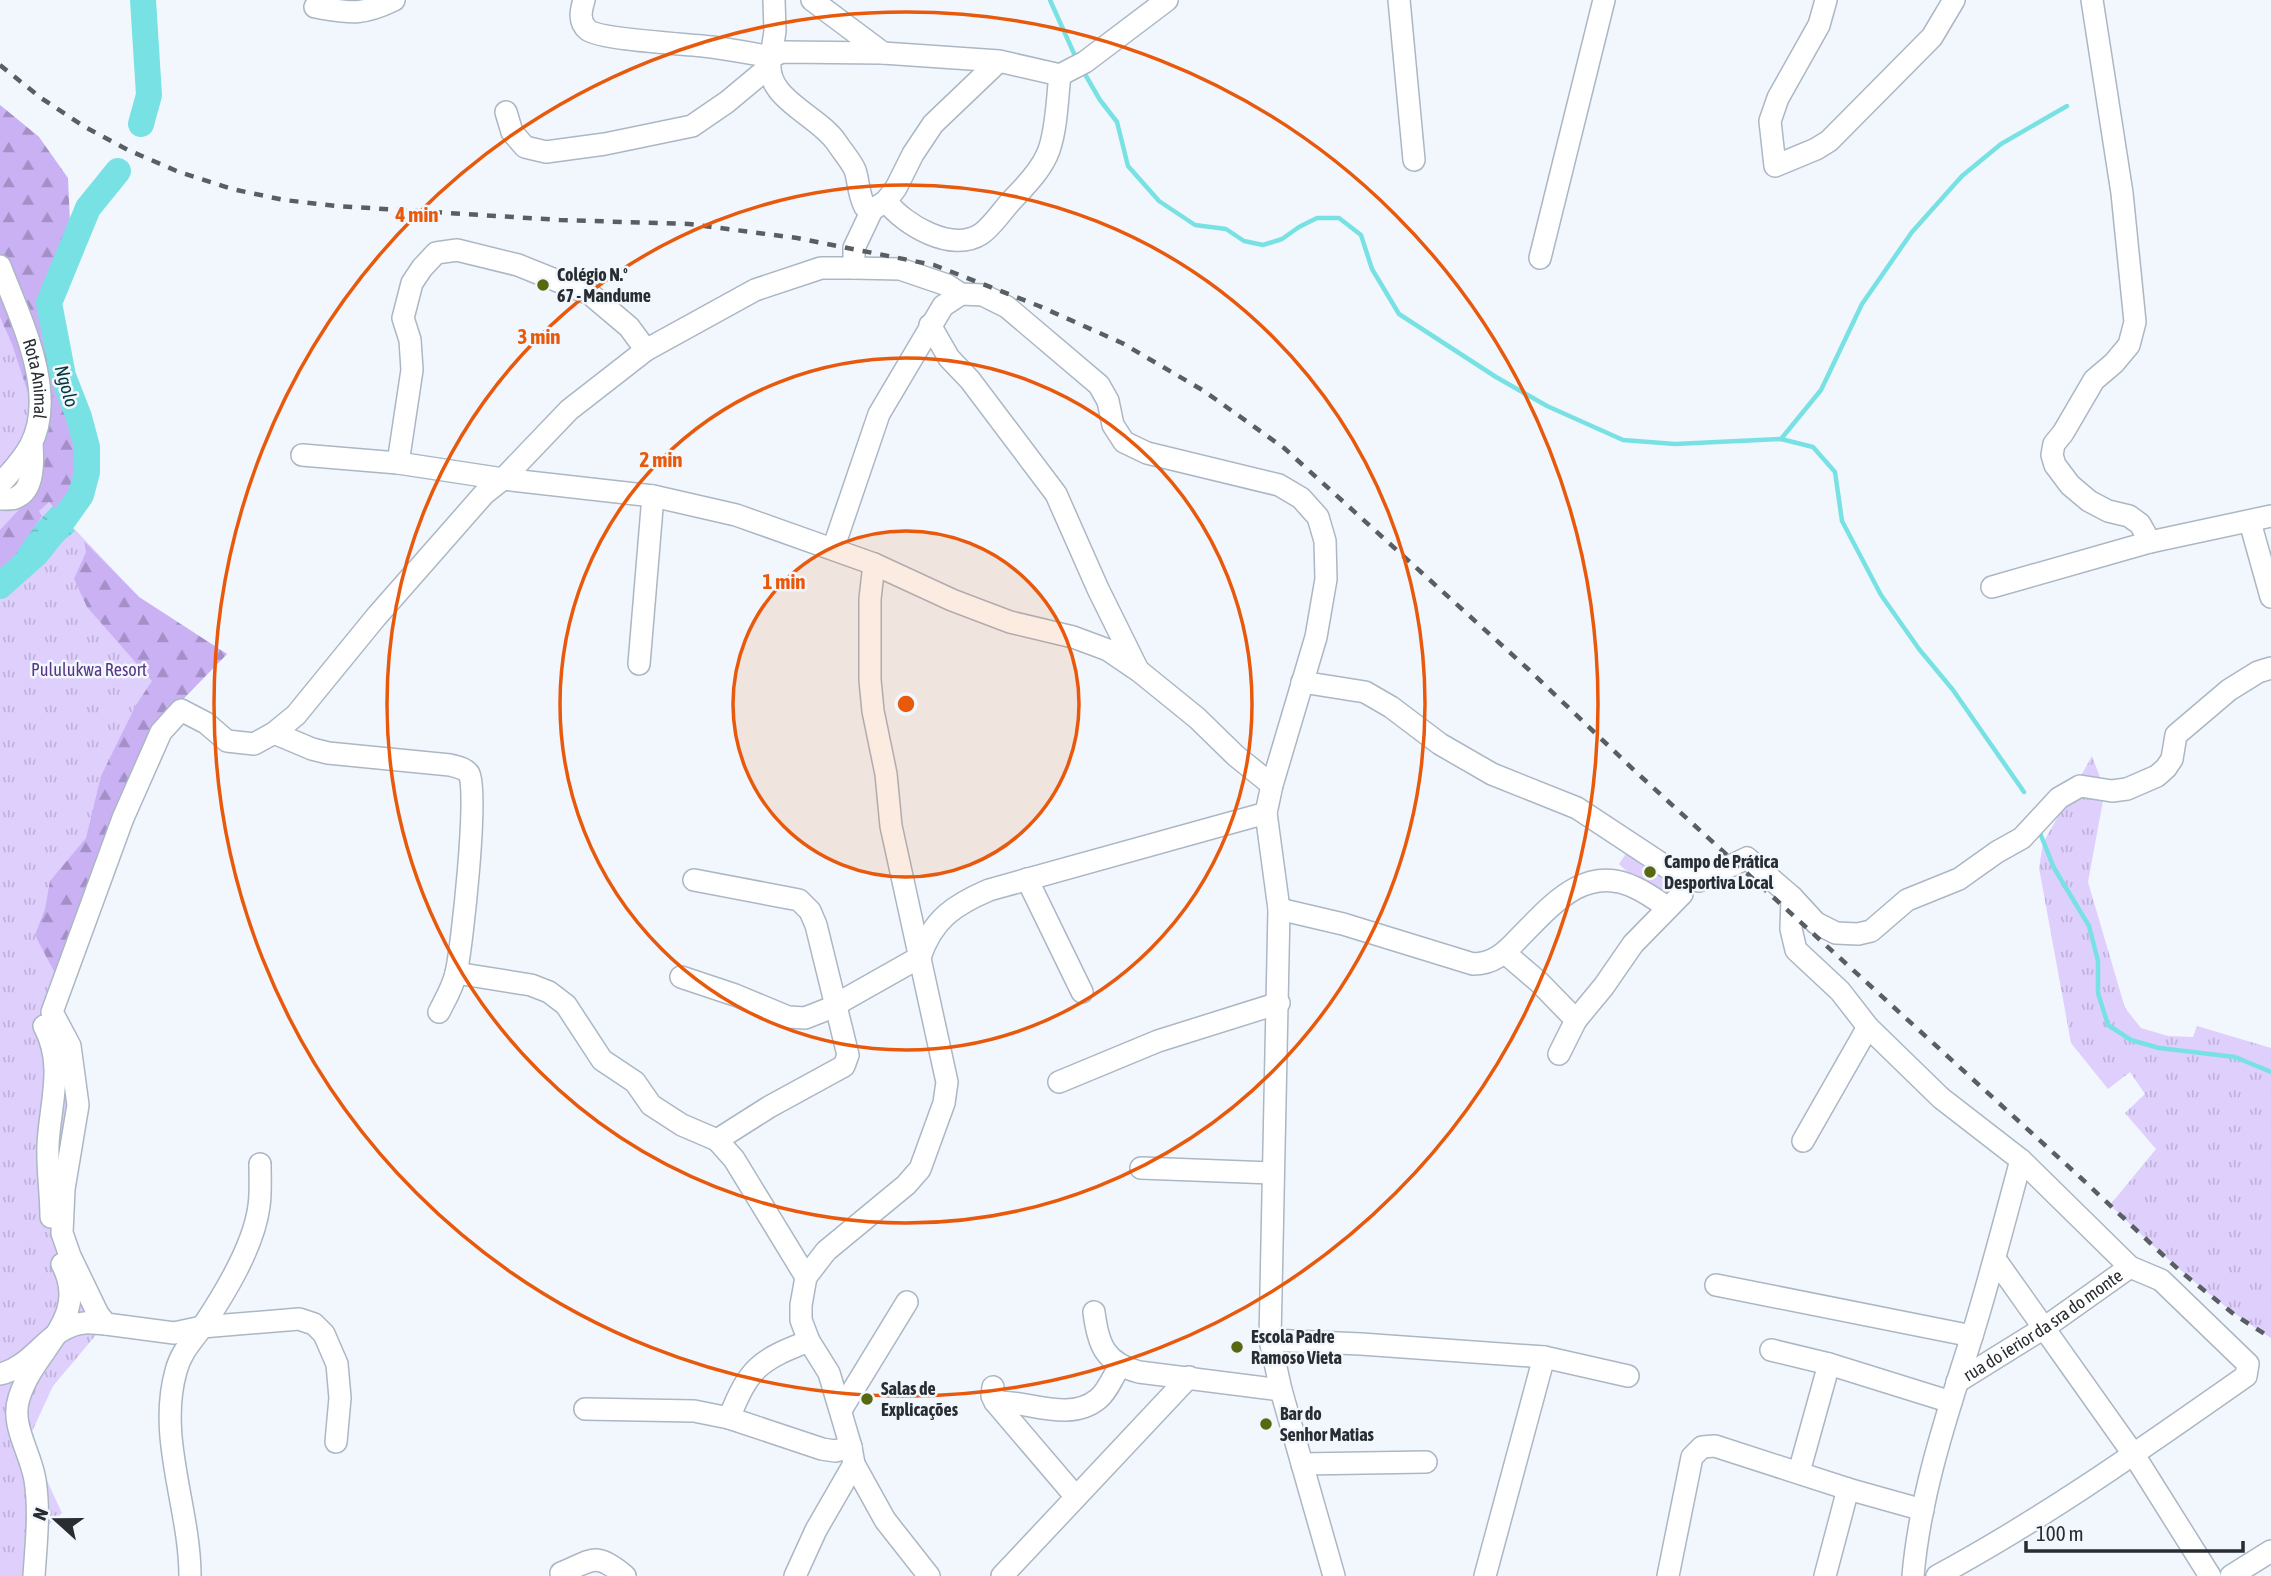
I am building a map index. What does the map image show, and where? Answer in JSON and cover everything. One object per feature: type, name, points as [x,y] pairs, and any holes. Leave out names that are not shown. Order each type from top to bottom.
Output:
[{"type":"street","points":[[315,7],[349,12],[373,10],[394,0]]},
{"type":"street","points":[[584,0],[582,23],[589,31],[612,37],[714,47],[770,62]]},
{"type":"street","points":[[775,0],[775,31],[770,62],[772,78],[787,100],[834,139],[855,170],[859,195],[865,207],[879,206],[918,229],[944,238],[969,240],[983,233],[1041,167],[1049,150],[1071,69],[1167,0]]},
{"type":"street","points":[[812,0],[883,53]]},
{"type":"street","points":[[1399,0],[1414,160]]},
{"type":"street","points":[[1540,258],[1604,0]]},
{"type":"street","points":[[1826,0],[1819,25],[1778,97],[1770,121],[1775,166],[1829,141],[1932,37],[1954,0]]},
{"type":"street","points":[[2092,0],[2122,193],[2135,323],[2129,345],[2114,363],[2094,380],[2054,444],[2052,455],[2055,465],[2070,485],[2089,501],[2108,511],[2129,516],[2140,524],[2150,542]]},
{"type":"street","points":[[506,112],[512,132],[525,147],[546,152],[606,144],[692,126],[727,102],[782,52],[883,53],[1071,69]]},
{"type":"street","points":[[854,268],[854,248],[879,206],[896,188],[913,154],[933,124],[999,61]]},
{"type":"street","points":[[398,463],[412,370],[410,340],[403,318],[412,284],[436,253],[457,250],[517,265],[590,294],[629,327],[646,350]]},
{"type":"street","name":"Rota Animal","points":[[0,265],[27,335],[41,393],[32,443],[17,466],[0,484]]},
{"type":"street","points":[[106,1324],[98,1314],[75,1267],[62,1233],[64,1189],[78,1105],[70,1046],[52,1012],[123,817],[161,732],[181,710],[206,723],[227,741],[254,744],[274,733],[296,715],[376,617],[484,494],[503,479],[569,410],[646,350],[755,290],[821,268],[900,268],[947,285],[961,294],[983,295],[1007,307],[1099,385],[1108,401],[1113,425],[1124,442],[1147,453],[1279,485],[1301,498],[1318,517],[1325,541],[1325,579],[1316,637],[1266,813],[1279,909],[1270,1340],[1281,1390],[1334,1576]]},
{"type":"street","points":[[833,549],[879,414],[930,325],[943,306],[961,294]]},
{"type":"street","points":[[930,325],[949,358],[970,380],[1056,494],[1098,589],[1139,671]]},
{"type":"street","points":[[0,499],[18,497],[27,488],[32,470],[32,443]]},
{"type":"street","points":[[302,455],[398,463],[503,479],[653,496],[736,515],[874,564],[998,618],[1073,637],[1108,650],[1139,671],[1197,718],[1236,756],[1272,785]]},
{"type":"street","points":[[639,664],[653,496]]},
{"type":"street","points":[[1992,587],[2150,542],[2261,519],[2271,597]]},
{"type":"street","points":[[874,564],[870,599],[870,680],[873,711],[886,774],[891,826],[947,1082],[944,1102],[919,1169],[906,1185],[826,1251],[806,1277],[801,1320],[808,1341],[829,1373],[853,1456],[885,1520],[929,1576]]},
{"type":"street","points":[[1676,874],[1699,881],[1747,858],[1792,897],[1816,923],[1836,933],[1858,934],[1871,931],[1907,900],[1959,879],[2022,838],[2059,798],[2080,786],[2112,791],[2127,789],[2157,776],[2172,759],[2176,735],[2229,690],[2258,672],[2271,668]]},
{"type":"street","points":[[1303,682],[1365,692],[1391,706],[1440,744],[1492,774],[1577,808],[1681,879],[1682,894],[1633,944],[1576,1020],[1559,1054]]},
{"type":"street","points":[[274,733],[328,753],[450,765],[461,768],[470,775],[471,834],[456,973],[439,1013]]},
{"type":"street","points":[[681,977],[788,1017],[805,1018],[920,957],[927,936],[941,919],[962,901],[1027,879],[1266,813]]},
{"type":"street","points":[[1027,879],[1082,992]]},
{"type":"street","points":[[694,880],[799,901],[810,911],[816,925],[848,1055],[844,1066],[769,1107],[717,1140]]},
{"type":"street","points":[[1279,909],[1369,931],[1473,964],[1486,964],[1505,953],[1559,898],[1575,886],[1604,880],[1634,886],[1668,908]]},
{"type":"street","points":[[1792,897],[1791,929],[1796,950],[1840,990],[1868,1027],[1941,1098],[2021,1160],[2130,1267],[2161,1280],[2248,1364],[2246,1376],[2134,1455],[1984,1551],[1937,1576]]},
{"type":"street","points":[[1505,953],[1540,983],[1576,1020]]},
{"type":"street","points":[[456,973],[531,985],[549,992],[566,1005],[602,1060],[635,1082],[651,1105],[682,1125],[717,1140],[734,1159],[806,1277]]},
{"type":"street","points":[[1059,1082],[1158,1041],[1279,1003]]},
{"type":"street","points":[[16,1417],[19,1398],[31,1370],[67,1318],[72,1300],[69,1278],[58,1258],[52,1237],[48,1143],[57,1075],[52,1040],[44,1026]]},
{"type":"street","points":[[1803,1141],[1868,1027]]},
{"type":"street","points":[[1913,1576],[1923,1510],[2021,1160]]},
{"type":"street","points":[[190,1576],[190,1549],[174,1459],[171,1404],[176,1371],[185,1347],[202,1326],[248,1246],[259,1206],[260,1164]]},
{"type":"street","points":[[1141,1168],[1273,1173]]},
{"type":"street","points":[[1995,1259],[2134,1455],[2210,1576]]},
{"type":"street","name":"rua do ierior da sra do monte","points":[[1954,1392],[2130,1267]]},
{"type":"street","points":[[1716,1285],[1972,1336]]},
{"type":"street","points":[[841,1410],[906,1302]]},
{"type":"street","points":[[1094,1312],[1096,1330],[1107,1355],[1119,1367],[1139,1373],[1281,1390]]},
{"type":"street","points":[[0,1374],[15,1370],[36,1355],[54,1335],[83,1322],[174,1333],[202,1326],[299,1319],[314,1324],[324,1334],[337,1364],[340,1398],[336,1442]]},
{"type":"street","points":[[1270,1340],[1544,1357],[1628,1376]]},
{"type":"street","points":[[729,1418],[749,1375],[763,1361],[808,1341]]},
{"type":"street","points":[[1771,1350],[1954,1392]]},
{"type":"street","points":[[1485,1576],[1544,1357]]},
{"type":"street","points":[[1799,1472],[1829,1364]]},
{"type":"street","points":[[1076,1497],[994,1394],[1018,1403],[1055,1410],[1079,1408],[1098,1399],[1119,1367]]},
{"type":"street","points":[[1002,1576],[1189,1377]]},
{"type":"street","points":[[0,1388],[9,1398],[35,1479],[38,1519],[34,1576]]},
{"type":"street","points":[[585,1409],[694,1411],[729,1418],[822,1449],[853,1456]]},
{"type":"street","points":[[1668,1576],[1692,1457],[1702,1447],[1715,1446],[1923,1510]]},
{"type":"street","points":[[795,1576],[853,1456]]},
{"type":"street","points":[[1302,1464],[1426,1462]]},
{"type":"street","points":[[1825,1576],[1848,1489]]},
{"type":"street","points":[[2231,1576],[2271,1551]]},
{"type":"street","points":[[561,1573],[585,1560],[595,1560],[606,1562],[625,1576]]},
{"type":"green space","name":"Pululukwa Resort","points":[[0,105],[39,137],[70,244],[49,303],[63,376],[87,447],[87,472],[81,495],[65,519],[139,597],[227,654],[156,727],[48,1013],[70,1105],[57,1200],[101,1329],[53,1386],[28,1440],[62,1513],[43,1530],[39,1576],[0,1576]]},
{"type":"green space","points":[[0,105],[39,137],[68,178],[71,245],[49,303],[63,376],[87,447],[87,472],[81,495],[64,519],[49,502],[39,511],[42,516],[0,575],[0,530],[27,501],[37,483],[29,396],[0,317]]},
{"type":"green space","points":[[84,541],[139,597],[227,654],[156,727],[60,983],[35,935],[45,909],[50,881],[86,838],[101,776],[136,705],[152,681],[87,607],[74,579],[86,552]]},
{"type":"green space","points":[[2092,756],[2105,790],[2088,882],[2125,1008],[2141,1028],[2168,1036],[2193,1037],[2197,1026],[2271,1048],[2271,1338],[2187,1276],[2110,1205],[2156,1149],[2125,1113],[2145,1094],[2130,1072],[2108,1089],[2071,1043],[2039,868],[2043,843]]},
{"type":"green space","name":"Campo de Prática Desportiva Local","points":[[1627,852],[1681,879],[1659,902],[1619,864]]},
{"type":"water","points":[[53,506],[75,531],[44,557],[39,566],[18,587],[0,596],[0,575],[38,522]]},
{"type":"waterway","name":"Ngolo","points":[[141,124],[149,95],[143,0]]},
{"type":"waterway","points":[[1050,0],[1076,58]]},
{"type":"waterway","points":[[1082,69],[1117,122],[1128,166],[1159,201],[1195,225],[1226,229],[1244,241],[1263,245],[1282,239],[1317,218],[1339,218],[1361,235],[1372,269],[1399,314],[1496,377],[1547,406],[1623,440],[1675,444],[1781,439],[1813,447],[1835,472],[1842,521],[1881,595],[1919,649],[1953,690],[2024,792]]},
{"type":"waterway","points":[[1781,439],[1821,390],[1862,304],[1912,232],[1962,176],[2001,144],[2067,106]]},
{"type":"waterway","name":"Ngolo","points":[[0,586],[37,553],[81,495],[87,472],[87,447],[63,376],[49,303],[88,208],[118,171]]},
{"type":"waterway","points":[[2040,833],[2054,868],[2089,926],[2098,961],[2098,993],[2108,1025],[2131,1040],[2159,1048],[2235,1057],[2271,1072]]},
{"type":"railway","points":[[0,65],[41,98],[85,127],[128,150],[179,172],[232,189],[284,200],[337,206],[560,220],[689,224],[797,238],[934,265],[1039,306],[1122,343],[1204,391],[1284,448],[1527,668],[1636,772],[2180,1271],[2235,1315],[2271,1338]]},
{"type":"place","name":"Colégio N.º 67 - Mandume","points":[[543,285]]},
{"type":"place","name":"Campo de Prática Desportiva Local","points":[[1650,872]]},
{"type":"place","name":"Escola Padre Ramoso Vieta","points":[[1237,1347]]},
{"type":"place","name":"Salas de Explicações","points":[[867,1399]]},
{"type":"place","name":"Bar do Senhor Matias","points":[[1266,1424]]}]
